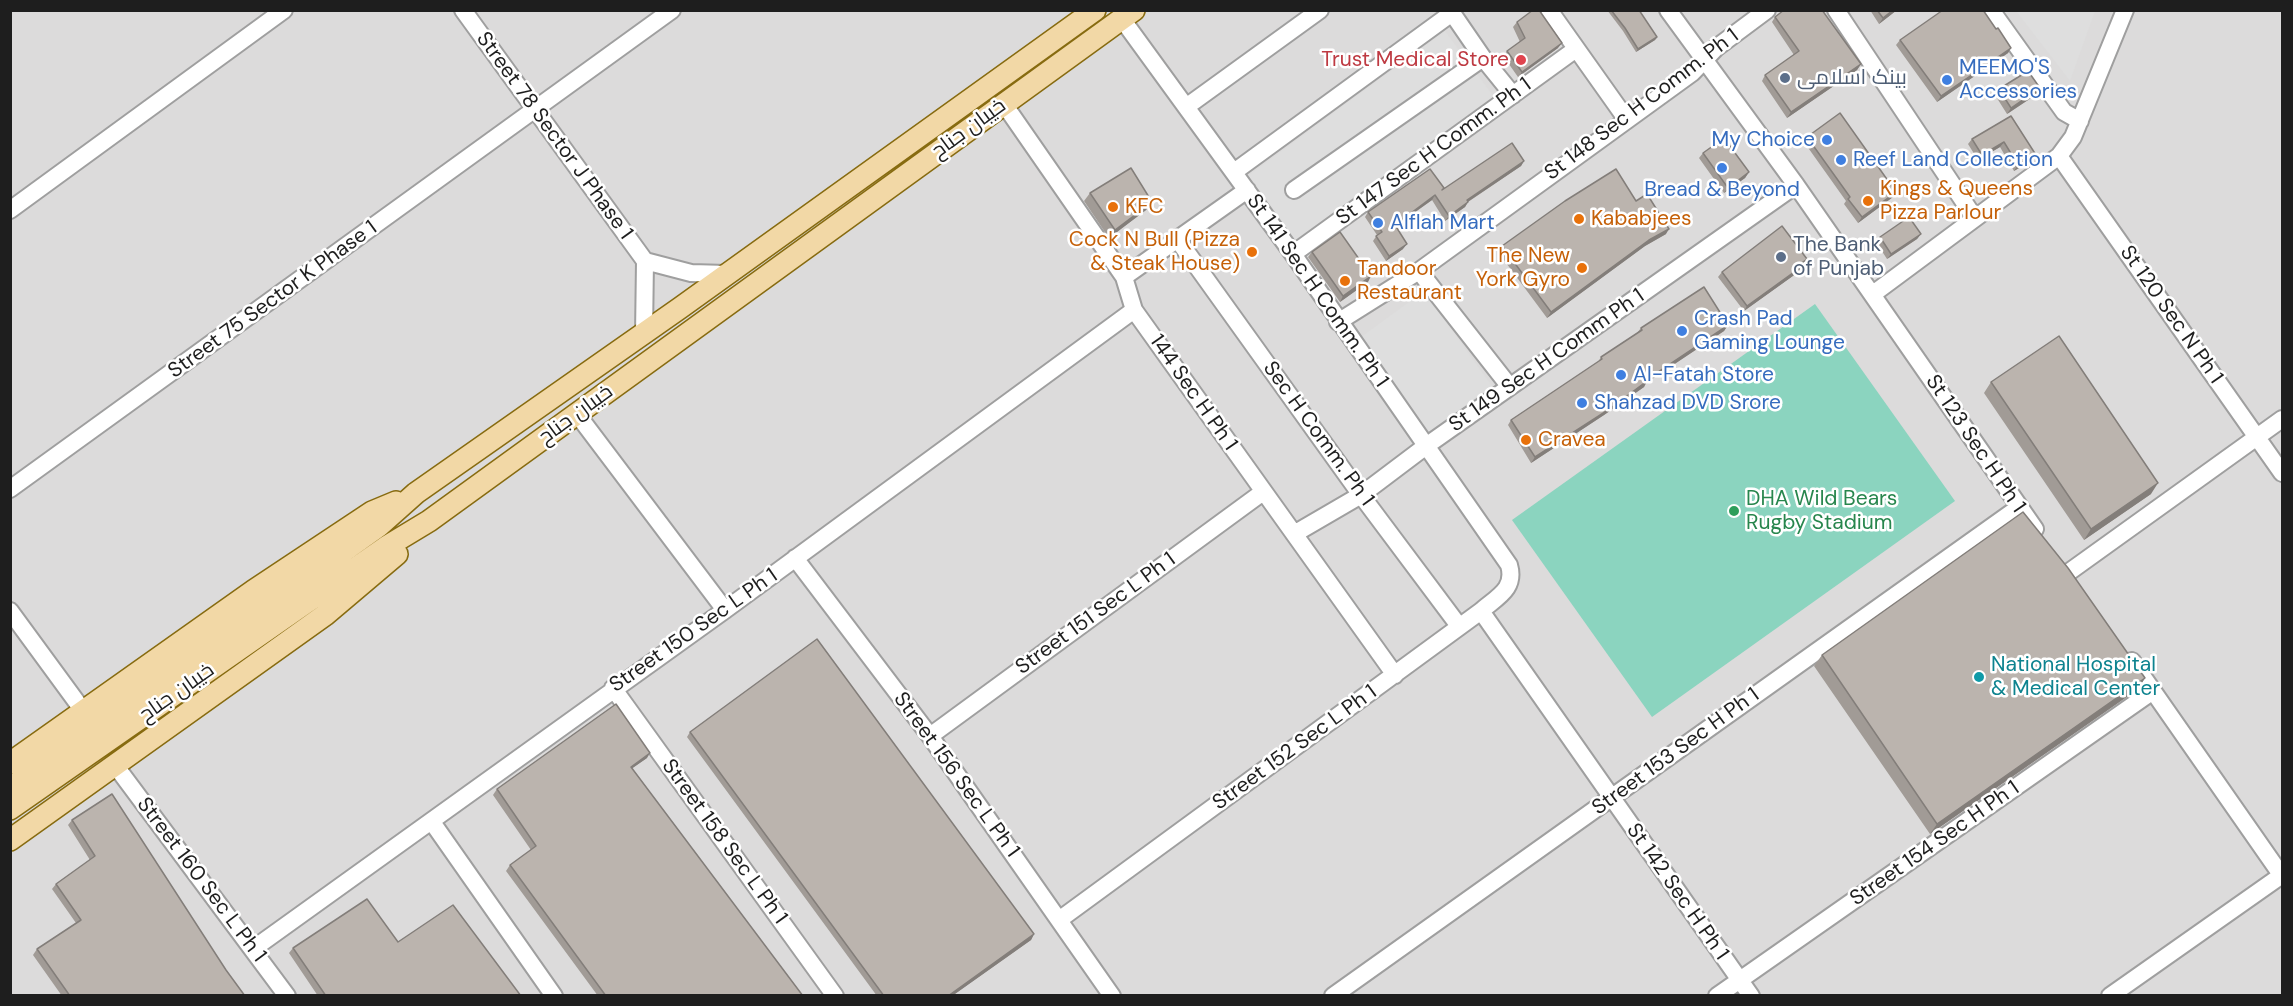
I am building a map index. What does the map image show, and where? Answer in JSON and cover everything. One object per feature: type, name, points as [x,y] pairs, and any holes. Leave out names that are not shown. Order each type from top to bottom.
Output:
[{"type":"main road","name":"خیبان جناح","points":[[10,788],[379,526],[416,493],[644,334],[1095,10]]},
{"type":"main road","name":"خیبان جناح","points":[[10,809],[386,547],[429,521],[1128,15]]},
{"type":"main road","points":[[10,764],[253,591],[372,512],[416,493]]},
{"type":"main road","points":[[10,840],[184,718],[325,615],[395,556],[429,521]]},
{"type":"street","points":[[10,210],[284,10]]},
{"type":"street","name":"Street 78 Sector J Phase 1","points":[[463,10],[645,261],[644,334]]},
{"type":"street","name":"Street 75 Sector K Phase 1","points":[[10,489],[672,10]]},
{"type":"street","points":[[1186,107],[1320,10]]},
{"type":"street","points":[[1549,10],[1627,120]]},
{"type":"street","name":"St 123 Sec H Ph 1","points":[[1668,10],[1797,184],[2018,508],[2044,542]]},
{"type":"street","name":"St 148 Sec H Comm. Ph 1","points":[[1338,322],[1419,271],[1692,73],[1716,48],[1767,10]]},
{"type":"street","points":[[1836,10],[1974,217]]},
{"type":"street","points":[[1991,10],[2064,112],[2080,121]]},
{"type":"street","points":[[1873,294],[2059,156],[2073,137],[2125,10]]},
{"type":"street","points":[[1234,172],[1451,12],[1483,58],[1513,95]]},
{"type":"street","name":"St 141 Sec H Comm. Ph 1","points":[[1128,15],[1186,107],[1293,254],[1338,322],[1509,565]]},
{"type":"street","name":"St 147 Sec H Comm. Ph 1","points":[[1293,254],[1576,49]]},
{"type":"street","points":[[1294,190],[1483,58]]},
{"type":"street","name":"144 Sec H Ph 1","points":[[1004,104],[1124,277],[1134,310],[1395,675]]},
{"type":"street","name":"St 120 Sec N Ph 1","points":[[2059,156],[2283,473]]},
{"type":"street","name":"St 149 Sec H Comm Ph 1","points":[[1294,534],[1361,495],[1426,446],[1797,184]]},
{"type":"street","points":[[1124,277],[1247,190]]},
{"type":"street","name":"Sec H Comm. Ph 1","points":[[1178,240],[1361,495],[1459,626]]},
{"type":"street","name":"Street 78 Sector J Phase 1","points":[[645,261],[691,273],[727,274]]},
{"type":"street","points":[[1419,271],[1510,387]]},
{"type":"street","name":"Street 150 Sec L Ph 1","points":[[253,949],[432,822],[613,688],[725,610],[1134,310]]},
{"type":"street","points":[[577,414],[725,610]]},
{"type":"street","points":[[2057,559],[2072,577],[2283,419]]},
{"type":"street","name":"Street 151 Sec L Ph 1","points":[[930,736],[1263,492]]},
{"type":"street","name":"Street 153 Sec H Ph 1","points":[[1333,996],[2018,508]]},
{"type":"street","name":"Street 156 Sec L Ph 1","points":[[795,558],[930,736],[1112,996]]},
{"type":"street","name":"Street 152 Sec L Ph 1","points":[[1059,920],[1481,611],[1509,586],[1512,575],[1509,565]]},
{"type":"street","points":[[10,611],[84,712]]},
{"type":"street","name":"St 142 Sec H Ph 1","points":[[1481,611],[1751,996]]},
{"type":"street","points":[[2115,994],[2282,876],[2120,645]]},
{"type":"street","name":"Street 158 Sec L Ph 1","points":[[613,688],[835,996]]},
{"type":"street","name":"Street 154 Sec H Ph 1","points":[[1717,996],[2153,691]]},
{"type":"street","name":"Street 160 Sec L Ph 1","points":[[115,765],[287,996]]},
{"type":"street","points":[[432,822],[554,996]]},
{"type":"shaded area","points":[[11,11],[2282,11],[2282,995],[11,995]]},
{"type":"shaded area","points":[[2016,11],[2095,11],[2070,81]]},
{"type":"shaded area","points":[[1445,31],[1494,97],[1291,247],[1242,180]]},
{"type":"shaded area","points":[[1424,291],[1492,386],[1425,435],[1357,340]]},
{"type":"green space","name":"DHA Wild Bears Rugby Stadium","points":[[1815,304],[1955,501],[1652,717],[1512,520]]},
{"type":"building","points":[[1533,10],[1539,10],[1562,43],[1522,72],[1507,51],[1525,38],[1517,22]]},
{"type":"building","points":[[1611,10],[1639,10],[1657,37],[1638,49]]},
{"type":"building","points":[[1784,10],[1822,10],[1861,64],[1791,112],[1765,75],[1799,51],[1775,17]]},
{"type":"building","points":[[1877,10],[1893,10],[1883,18]]},
{"type":"building","points":[[1943,10],[1983,10],[2011,48],[1941,96],[1900,40]]},
{"type":"building","points":[[2028,71],[2040,88],[2011,108],[1999,89]]},
{"type":"building","points":[[1840,113],[1896,192],[1862,217],[1807,137]]},
{"type":"building","points":[[2011,116],[2036,155],[2018,165],[2004,142],[1982,155],[1972,139]]},
{"type":"building","name":"Bread & Beyond","points":[[1724,138],[1749,172],[1728,188],[1703,153]]},
{"type":"building","points":[[1512,143],[1524,161],[1467,200],[1468,202],[1449,216],[1435,195],[1395,225],[1407,244],[1389,256],[1376,236],[1382,232],[1368,212],[1430,169],[1444,188],[1442,190]]},
{"type":"building","name":"KFC","points":[[1131,168],[1152,202],[1115,230],[1090,193]]},
{"type":"building","points":[[1616,169],[1636,201],[1647,194],[1669,229],[1649,240],[1551,312],[1502,246],[1565,201]]},
{"type":"building","points":[[1909,217],[1921,234],[1891,254],[1880,237]]},
{"type":"building","points":[[1782,226],[1807,259],[1799,265],[1801,267],[1747,306],[1722,272]]},
{"type":"building","points":[[1340,232],[1371,276],[1343,296],[1312,252]]},
{"type":"building","points":[[1704,287],[1728,325],[1646,380],[1608,410],[1535,457],[1511,420],[1602,359],[1601,357],[1642,330],[1641,328]]},
{"type":"building","points":[[2059,336],[2158,483],[2091,529],[1991,382]]},
{"type":"building","name":"National Hospital & Medical Center","points":[[2023,512],[2068,568],[2145,678],[1937,824],[1822,655]]},
{"type":"building","points":[[817,639],[1034,934],[948,996],[884,996],[690,732]]},
{"type":"building","points":[[616,704],[650,753],[631,767],[803,996],[606,996],[510,865],[536,846],[497,789]]},
{"type":"building","points":[[112,794],[245,996],[70,996],[37,949],[81,920],[56,884],[95,856],[72,820]]},
{"type":"building","points":[[367,899],[398,942],[453,905],[521,996],[326,996],[293,948]]},
{"type":"place","name":"Trust Medical Store","points":[[1521,60]]},
{"type":"place","name":"بینک اسلامی","points":[[1785,78]]},
{"type":"place","name":"MEEMO'S Accessories","points":[[1947,80]]},
{"type":"place","name":"My Choice","points":[[1827,140]]},
{"type":"place","name":"Reef Land Collection","points":[[1841,160]]},
{"type":"place","name":"Bread & Beyond","points":[[1722,168]]},
{"type":"place","name":"Kings & Queens Pizza Parlour","points":[[1868,201]]},
{"type":"place","name":"KFC","points":[[1113,207]]},
{"type":"place","name":"Kababjees","points":[[1579,219]]},
{"type":"place","name":"Alflah Mart","points":[[1378,223]]},
{"type":"place","name":"Cock N Bull (Pizza & Steak House)","points":[[1252,252]]},
{"type":"place","name":"The Bank of Punjab","points":[[1781,257]]},
{"type":"place","name":"The New York Gyro","points":[[1582,268]]},
{"type":"place","name":"Tandoor Restaurant","points":[[1345,281]]},
{"type":"place","name":"Crash Pad Gaming Lounge","points":[[1682,331]]},
{"type":"place","name":"Al-Fatah Store","points":[[1621,375]]},
{"type":"place","name":"Shahzad DVD Srore","points":[[1582,403]]},
{"type":"place","name":"Cravea","points":[[1526,440]]},
{"type":"place","name":"DHA Wild Bears Rugby Stadium","points":[[1734,511]]},
{"type":"place","name":"National Hospital & Medical Center","points":[[1979,677]]}]
